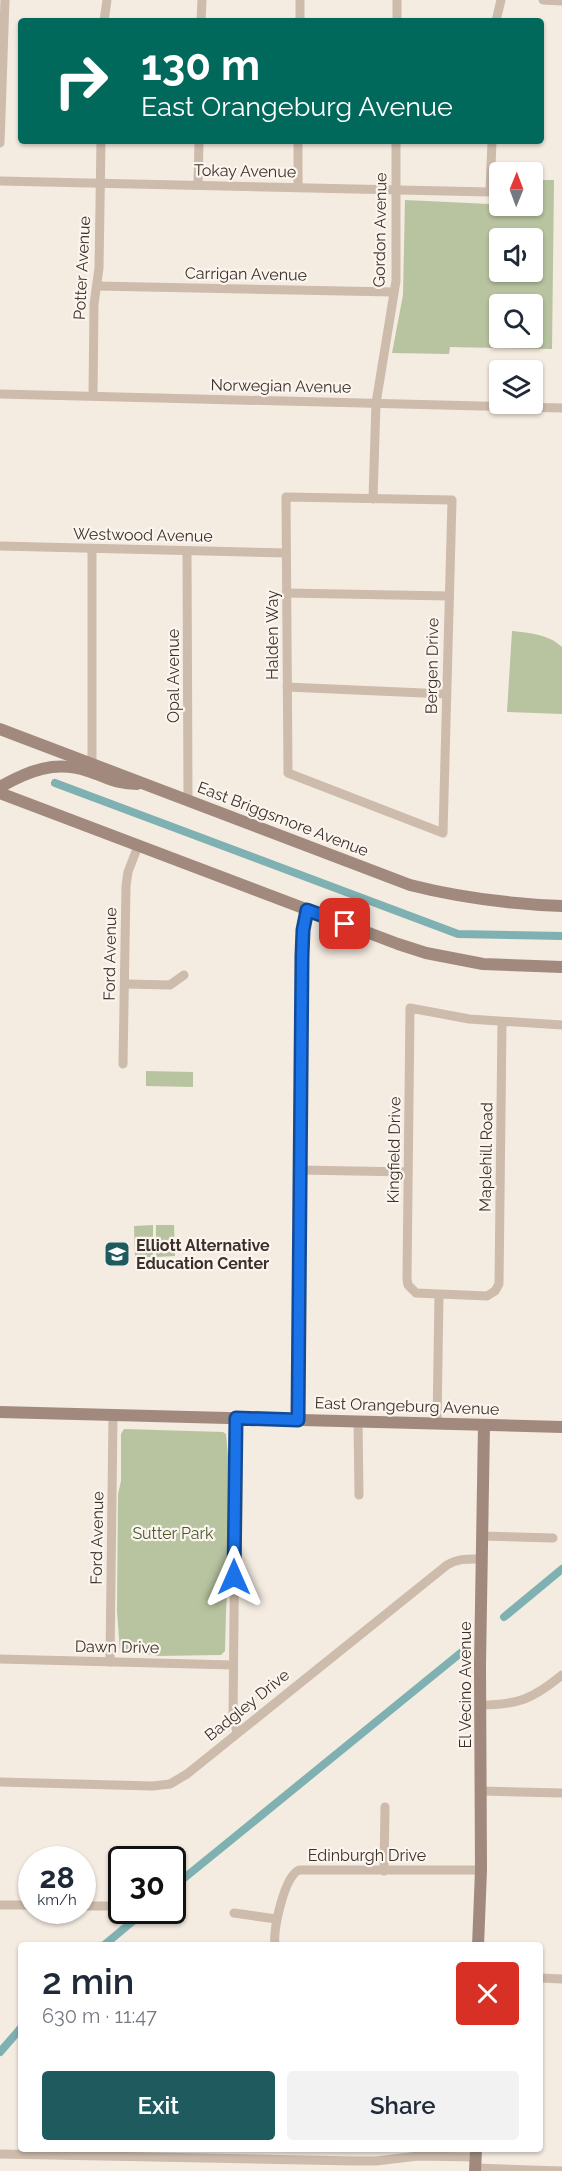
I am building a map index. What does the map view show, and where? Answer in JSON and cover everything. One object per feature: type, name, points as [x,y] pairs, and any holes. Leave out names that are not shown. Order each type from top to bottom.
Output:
[{"type":"main road","name":"East Briggsmore Avenue","points":[[0,729],[410,885],[477,900],[562,906]]},
{"type":"main road","points":[[0,787],[27,772],[64,766],[86,770],[120,784],[144,783]]},
{"type":"main road","points":[[0,793],[398,944],[454,959],[512,966],[562,967]]},
{"type":"main road","name":"East Orangeburg Avenue","points":[[0,1412],[562,1427]]},
{"type":"main road","name":"El Vecino Avenue","points":[[478,1942],[481,1870],[480,1705],[484,1425]]},
{"type":"street","points":[[0,143],[5,0]]},
{"type":"street","points":[[104,18],[107,0]]},
{"type":"street","points":[[201,18],[202,0]]},
{"type":"street","points":[[300,0],[300,18]]},
{"type":"street","points":[[397,0],[397,18]]},
{"type":"street","points":[[497,18],[501,0]]},
{"type":"street","points":[[543,0],[562,2]]},
{"type":"street","name":"Potter Avenue","points":[[93,396],[94,304],[99,268],[101,144]]},
{"type":"street","points":[[198,185],[199,144]]},
{"type":"street","points":[[297,187],[298,144]]},
{"type":"street","name":"Gordon Avenue","points":[[373,499],[376,403],[396,281],[396,144]]},
{"type":"street","name":"Tokay Avenue","points":[[0,181],[490,192],[492,144]]},
{"type":"street","name":"Carrigan Avenue","points":[[97,286],[394,292]]},
{"type":"street","name":"Norwegian Avenue","points":[[0,394],[562,408]]},
{"type":"street","name":"Halden Way","points":[[373,499],[286,497],[288,773],[443,833]]},
{"type":"street","name":"Bergen Drive","points":[[373,499],[452,500],[443,833]]},
{"type":"street","name":"Westwood Avenue","points":[[0,546],[286,553]]},
{"type":"street","points":[[92,549],[92,764]]},
{"type":"street","name":"Opal Avenue","points":[[187,551],[188,800]]},
{"type":"street","points":[[286,593],[449,596]]},
{"type":"street","points":[[287,687],[446,694]]},
{"type":"street","name":"Ford Avenue","points":[[123,1064],[127,879],[138,846]]},
{"type":"street","points":[[298,1420],[302,956],[303,930],[307,910]]},
{"type":"street","points":[[125,984],[170,985],[184,975]]},
{"type":"street","name":"Kingfield Drive","points":[[439,1295],[421,1295],[411,1290],[407,1279],[410,1008],[502,1023]]},
{"type":"street","points":[[502,1023],[562,1025]]},
{"type":"street","name":"Maplehill Road","points":[[439,1295],[487,1296],[495,1291],[499,1284],[502,1023]]},
{"type":"street","points":[[300,1170],[408,1172]]},
{"type":"street","points":[[437,1424],[439,1295]]},
{"type":"street","name":"Ford Avenue","points":[[110,1662],[113,1415]]},
{"type":"street","points":[[236,1418],[233,1717],[237,1732]]},
{"type":"street","points":[[358,1421],[359,1496]]},
{"type":"street","points":[[482,1536],[553,1538]]},
{"type":"street","name":"Badgley Drive","points":[[0,1782],[162,1786],[180,1779],[447,1565],[462,1558],[482,1559]]},
{"type":"street","name":"Dawn Drive","points":[[0,1659],[233,1665]]},
{"type":"street","points":[[480,1705],[506,1705],[526,1700],[538,1694],[562,1675]]},
{"type":"street","points":[[481,1791],[562,1793]]},
{"type":"street","points":[[384,1870],[385,1808]]},
{"type":"street","name":"Edinburgh Drive","points":[[275,1942],[276,1919],[292,1875],[296,1872],[481,1870]]},
{"type":"street","points":[[0,1905],[18,1905]]},
{"type":"street","points":[[234,1913],[276,1919]]},
{"type":"street","points":[[543,1978],[562,1979]]},
{"type":"street","points":[[0,2154],[80,2152],[282,2155],[354,2166],[417,2156],[562,2171]]},
{"type":"street","points":[[376,2152],[376,2161]]},
{"type":"green space","points":[[543,180],[554,180],[552,349],[501,348],[543,348],[543,294],[489,294],[489,348],[450,347],[449,354],[392,353],[403,295],[405,200],[489,204],[489,216],[543,216]]},
{"type":"green space","points":[[512,631],[545,637],[562,647],[562,714],[507,712]]},
{"type":"green space","points":[[146,1071],[193,1072],[193,1087],[146,1086]]},
{"type":"green space","points":[[153,1225],[153,1257],[135,1257],[134,1226]]},
{"type":"green space","points":[[156,1225],[174,1225],[175,1256],[156,1257]]},
{"type":"green space","name":"Sutter Park","points":[[124,1429],[223,1432],[226,1434],[229,1542],[225,1651],[221,1655],[157,1656],[120,1651],[117,1611],[118,1494],[121,1481],[121,1434]]},
{"type":"waterway","points":[[55,783],[458,934],[562,936]]},
{"type":"waterway","points":[[504,1617],[562,1569]]},
{"type":"waterway","points":[[186,1877],[463,1651]]},
{"type":"waterway","points":[[108,1942],[129,1924]]},
{"type":"waterway","points":[[0,2052],[18,2031]]},
{"type":"place","name":"Elliott Alternative Education Center","points":[[117,1254]]},
{"type":"route","points":[[234,1577],[236,1418],[298,1420],[302,956],[303,930],[307,910],[345,924]]}]
